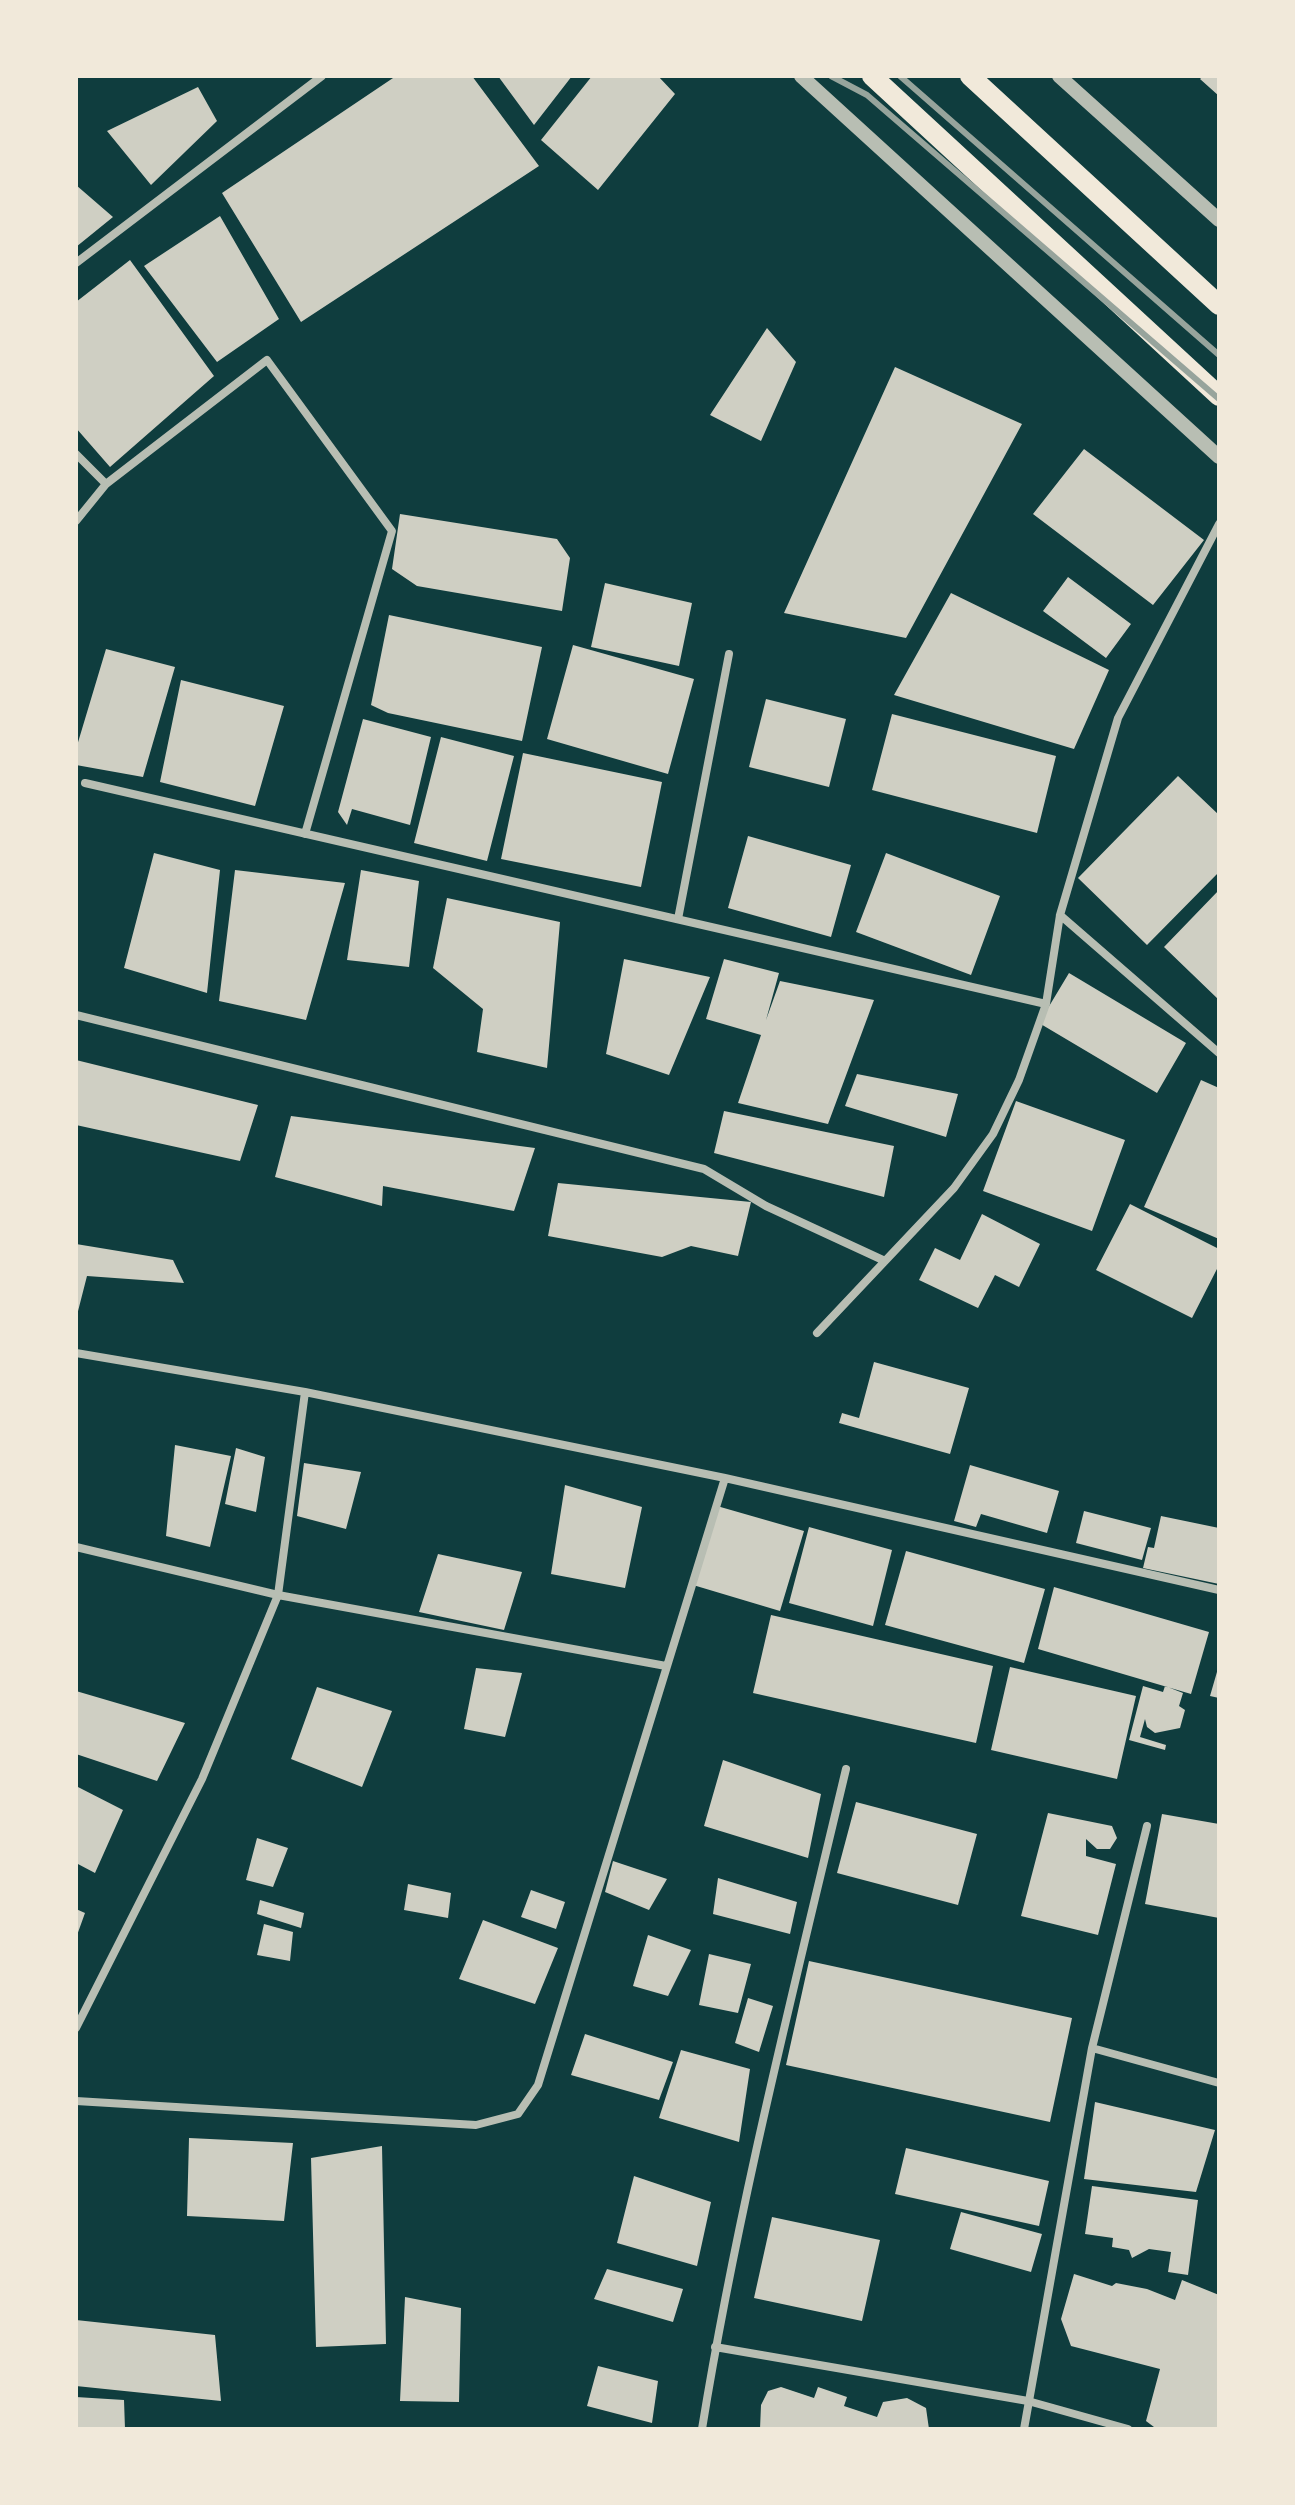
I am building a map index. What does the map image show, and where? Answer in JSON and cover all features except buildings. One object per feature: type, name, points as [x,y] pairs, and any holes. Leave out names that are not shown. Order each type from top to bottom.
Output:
[{"type":"main road","points":[[872,76],[1219,396]]},
{"type":"main road","points":[[970,76],[1219,305]]},
{"type":"street","points":[[76,263],[322,76]]},
{"type":"street","points":[[801,76],[1219,457]]},
{"type":"street","points":[[1059,76],[1219,220]]},
{"type":"street","points":[[76,521],[106,484],[267,360],[392,531],[305,834]]},
{"type":"street","points":[[76,454],[106,484]]},
{"type":"street","points":[[817,1333],[954,1188],[993,1134],[1019,1080],[1046,1004],[1060,915],[1118,718],[1219,524]]},
{"type":"street","points":[[678,919],[729,654]]},
{"type":"street","points":[[85,783],[1046,1004]]},
{"type":"street","points":[[1060,915],[1219,1053]]},
{"type":"street","points":[[76,1015],[704,1169],[766,1206],[885,1261]]},
{"type":"street","points":[[76,1353],[305,1392],[725,1478],[1219,1590]]},
{"type":"street","points":[[76,2028],[202,1779],[278,1595],[305,1392]]},
{"type":"street","points":[[76,2101],[476,2125],[518,2114],[538,2085],[725,1478]]},
{"type":"street","points":[[76,1547],[278,1595],[666,1666]]},
{"type":"street","points":[[702,2429],[715,2347],[766,2107],[846,1769]]},
{"type":"street","points":[[1024,2429],[1092,2048],[1147,1826]]},
{"type":"street","points":[[1092,2048],[1219,2083]]},
{"type":"street","points":[[715,2347],[1028,2401],[1128,2429]]},
{"type":"railway","points":[[831,76],[867,95],[1219,399]]},
{"type":"railway","points":[[900,76],[1219,355]]}]
